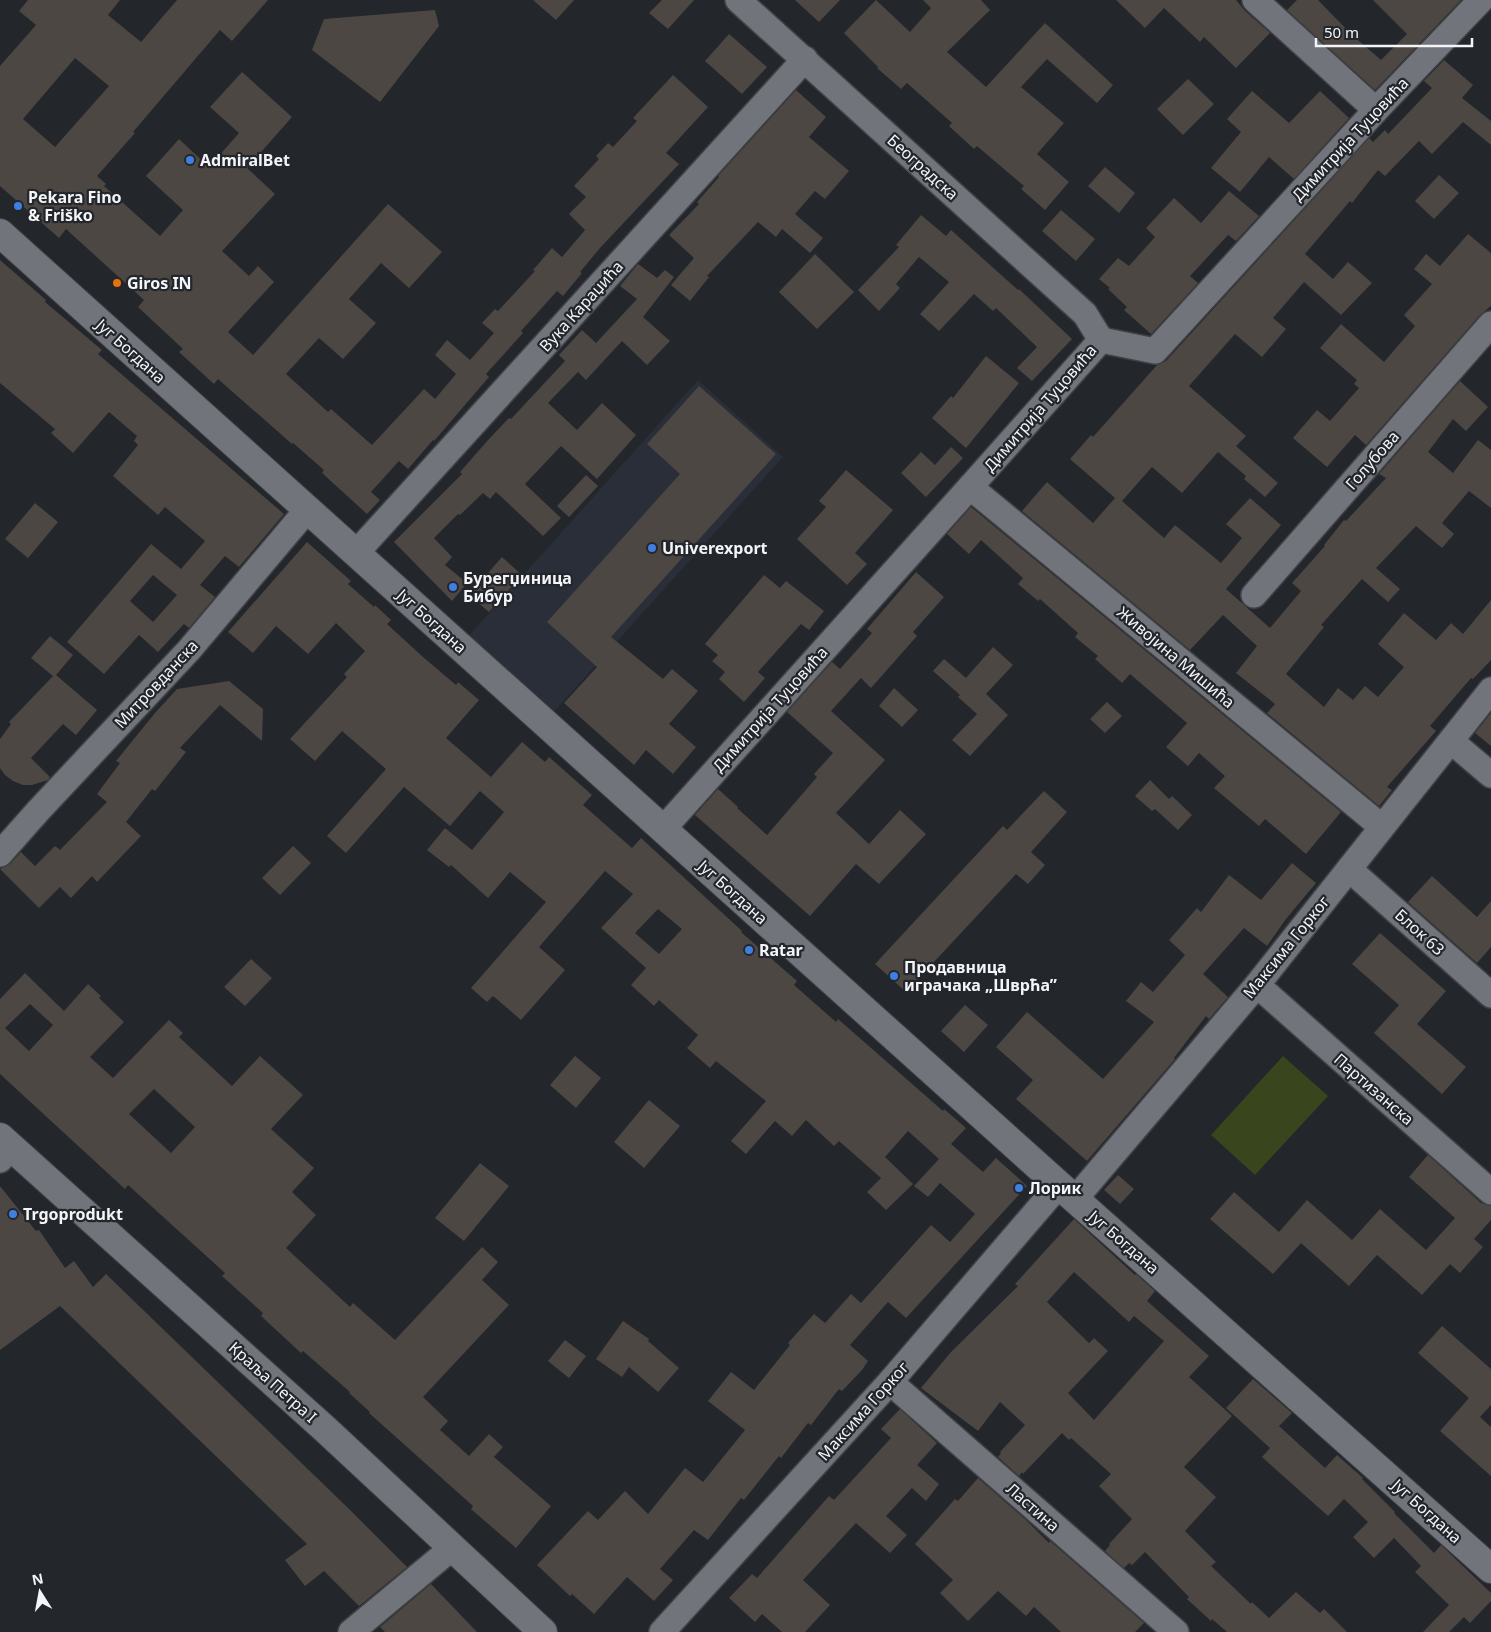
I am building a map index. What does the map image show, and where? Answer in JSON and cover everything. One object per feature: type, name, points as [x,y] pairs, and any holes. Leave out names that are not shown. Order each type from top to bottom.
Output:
[{"type":"street","name":"Београдска","points":[[738,0],[1085,314],[1101,340]]},
{"type":"street","points":[[1255,0],[1376,110]]},
{"type":"street","name":"Димитрија Туцовића","points":[[662,829],[1101,340],[1155,351],[1376,110],[1481,0]]},
{"type":"street","name":"Вука Караџића","points":[[356,553],[805,60]]},
{"type":"street","name":"Југ Богдана","points":[[0,233],[1067,1192],[1490,1567]]},
{"type":"street","name":"Голубова","points":[[1254,595],[1491,324]]},
{"type":"street","name":"Живојина Мишића","points":[[970,487],[1382,827]]},
{"type":"street","name":"Митровданска","points":[[0,854],[189,650],[307,510]]},
{"type":"street","name":"Максима Горког","points":[[662,1632],[1257,985],[1491,690]]},
{"type":"street","points":[[1450,741],[1491,775]]},
{"type":"street","name":"Блок 63","points":[[1349,869],[1491,995]]},
{"type":"street","name":"Партизанска","points":[[1257,985],[1491,1192]]},
{"type":"street","name":"Краља Петра I","points":[[4,1148],[325,1429],[543,1632]]},
{"type":"street","name":"Ластина","points":[[890,1382],[1176,1632]]},
{"type":"street","points":[[351,1632],[452,1548]]},
{"type":"shaded area","points":[[698,380],[783,457],[551,715],[466,639]]},
{"type":"green space","points":[[1283,1056],[1328,1096],[1255,1175],[1211,1135]]},
{"type":"building","points":[[28,0],[120,0],[108,15],[141,42],[177,0],[268,0],[232,41],[220,30],[97,176],[106,184],[104,186],[160,236],[183,210],[146,176],[179,139],[209,167],[239,133],[210,107],[242,72],[292,117],[247,168],[275,194],[222,251],[249,276],[258,266],[274,282],[228,332],[253,355],[388,204],[442,252],[409,288],[381,263],[349,299],[376,323],[343,359],[319,338],[286,374],[328,412],[331,409],[372,445],[424,389],[435,399],[456,374],[435,355],[447,340],[470,360],[494,333],[482,323],[495,309],[498,311],[535,271],[533,270],[552,248],[562,257],[585,230],[569,214],[586,197],[574,186],[599,159],[596,156],[608,143],[613,147],[637,121],[633,118],[673,75],[708,107],[666,153],[679,164],[600,248],[563,296],[557,291],[521,331],[523,333],[486,374],[489,377],[408,469],[399,461],[371,492],[380,500],[367,514],[322,473],[324,470],[293,443],[218,379],[214,384],[179,352],[183,349],[138,307],[144,300],[66,229],[59,238],[0,186],[0,66],[36,25],[19,11]],"holes":[[[75,58],[109,86],[55,147],[23,119]]]},
{"type":"building","points":[[533,0],[574,0],[556,20]]},
{"type":"building","points":[[662,0],[694,0],[668,29],[649,13]]},
{"type":"building","points":[[795,0],[840,0],[819,22]]},
{"type":"building","points":[[876,0],[910,32],[931,8],[923,0],[981,0],[990,10],[947,52],[986,87],[1045,23],[1113,85],[1097,103],[1047,59],[1021,87],[1064,123],[1037,154],[1069,182],[1045,210],[1021,189],[1024,186],[977,146],[974,149],[949,126],[952,123],[907,83],[901,89],[877,68],[844,33]]},
{"type":"building","points":[[1116,0],[1236,0],[1245,11],[1270,33],[1236,68],[1204,37],[1200,42],[1164,8],[1145,28]]},
{"type":"building","points":[[1297,0],[1318,0],[1352,35],[1381,60],[1407,34],[1373,0],[1461,0],[1375,90],[1287,10]]},
{"type":"building","points":[[435,10],[439,26],[380,102],[312,50],[324,19]]},
{"type":"building","points":[[729,34],[767,67],[742,94],[705,61]]},
{"type":"building","points":[[1444,60],[1473,85],[1462,98],[1491,121],[1491,145],[1463,122],[1432,154],[1419,141],[1385,176],[1378,170],[1352,203],[1350,201],[1305,254],[1333,279],[1348,262],[1372,283],[1341,315],[1304,282],[1273,318],[1286,329],[1262,357],[1235,334],[1189,386],[1246,436],[1236,446],[1278,483],[1265,497],[1244,479],[1246,476],[1218,452],[1182,493],[1152,467],[1122,501],[1164,538],[1175,525],[1221,563],[1242,538],[1226,524],[1250,498],[1281,525],[1226,589],[1270,628],[1301,591],[1292,583],[1325,546],[1344,520],[1346,521],[1386,478],[1379,474],[1460,381],[1488,407],[1466,431],[1453,419],[1428,452],[1453,473],[1478,440],[1491,450],[1491,508],[1469,491],[1442,523],[1454,534],[1442,548],[1416,526],[1376,568],[1400,589],[1388,602],[1362,579],[1321,625],[1324,627],[1286,674],[1324,707],[1338,688],[1353,700],[1365,686],[1378,697],[1404,667],[1378,644],[1404,613],[1436,640],[1451,623],[1463,634],[1491,600],[1491,660],[1473,679],[1471,678],[1430,726],[1436,731],[1387,787],[1392,790],[1379,806],[1267,713],[1275,704],[1236,673],[1257,646],[1223,615],[1190,650],[1022,511],[1047,482],[1093,523],[1115,498],[1070,459],[1091,435],[1093,437],[1157,365],[1166,361],[1369,138],[1373,142],[1385,130],[1388,134],[1432,88],[1424,81]]},
{"type":"building","points":[[1188,79],[1214,104],[1183,135],[1157,109]]},
{"type":"building","points":[[796,90],[826,117],[809,137],[849,171],[825,199],[815,191],[795,214],[823,238],[810,253],[782,229],[776,237],[758,222],[707,276],[709,277],[690,301],[671,285],[694,258],[669,235],[699,204],[697,202],[718,176]]},
{"type":"building","points":[[1252,91],[1289,123],[1320,91],[1349,118],[1294,179],[1269,157],[1240,192],[1211,168],[1241,132],[1227,119]]},
{"type":"building","points":[[1105,167],[1135,193],[1119,213],[1088,186]]},
{"type":"building","points":[[1439,175],[1459,193],[1434,219],[1415,201]]},
{"type":"building","points":[[1229,191],[1259,216],[1236,241],[1228,235],[1190,276],[1198,283],[1151,334],[1124,310],[1127,307],[1099,279],[1118,258],[1129,266],[1155,237],[1146,228],[1174,198],[1201,223]]},
{"type":"building","points":[[1061,210],[1095,239],[1076,261],[1042,231]]},
{"type":"building","points":[[921,215],[946,236],[951,230],[1019,289],[1072,339],[1032,381],[1017,368],[1037,347],[996,308],[993,311],[974,294],[939,331],[920,314],[949,282],[919,257],[896,284],[900,288],[879,311],[858,290],[899,247],[896,245]]},
{"type":"building","points":[[1468,234],[1491,253],[1491,306],[1480,315],[1366,445],[1355,435],[1327,467],[1293,438],[1317,410],[1330,421],[1359,388],[1354,384],[1357,380],[1320,348],[1341,324],[1384,362],[1415,326],[1404,315],[1432,284],[1414,269],[1426,254],[1440,266]]},
{"type":"building","points":[[815,254],[854,292],[817,329],[779,292]]},
{"type":"building","points":[[0,260],[46,300],[45,302],[102,350],[98,354],[284,514],[239,567],[225,556],[200,585],[215,597],[189,628],[184,624],[158,652],[139,635],[104,674],[67,642],[151,544],[181,569],[205,541],[165,507],[158,515],[113,476],[138,445],[134,441],[137,436],[109,412],[73,453],[51,433],[55,429],[0,383]],"holes":[[[153,575],[177,595],[153,622],[130,601]]]},
{"type":"building","points":[[638,264],[657,278],[665,270],[674,277],[643,317],[670,341],[647,365],[622,341],[586,380],[578,372],[548,403],[577,430],[602,403],[636,435],[597,479],[561,446],[525,484],[561,518],[543,536],[496,492],[490,499],[483,493],[460,515],[458,514],[434,538],[452,557],[445,565],[467,583],[452,601],[394,542],[462,474],[460,472],[489,439],[509,418],[511,419],[565,361],[559,355],[582,330],[596,343],[637,299],[620,286]]},
{"type":"building","points":[[986,356],[1019,383],[966,448],[932,418],[951,396],[953,398]]},
{"type":"building","name":"Univerexport","points":[[699,386],[776,454],[611,637],[663,679],[672,669],[698,691],[669,724],[696,747],[673,774],[646,750],[634,765],[564,703],[597,667],[547,622],[680,474],[647,444]]},
{"type":"building","points":[[951,447],[963,458],[926,497],[901,473],[921,452],[935,465]]},
{"type":"building","points":[[846,470],[893,510],[855,553],[867,564],[847,585],[797,539],[826,507],[819,501]]},
{"type":"building","points":[[586,475],[598,486],[569,517],[557,506]]},
{"type":"building","points":[[35,503],[58,522],[28,558],[5,539]]},
{"type":"building","points":[[971,507],[1341,812],[1306,854],[1265,819],[1259,826],[1214,788],[1225,776],[1199,753],[1188,766],[1166,747],[1187,723],[1130,674],[1122,683],[1095,659],[1098,656],[1075,637],[1078,633],[1040,599],[1038,601],[1018,584],[1023,578],[981,540],[969,554],[947,534]]},
{"type":"building","points":[[307,542],[351,581],[348,584],[391,620],[387,624],[456,685],[458,682],[479,700],[446,738],[491,777],[522,742],[545,762],[549,757],[592,795],[583,805],[632,848],[641,838],[741,932],[797,981],[794,985],[836,1022],[838,1019],[943,1111],[944,1109],[966,1128],[951,1144],[983,1172],[996,1158],[1027,1186],[906,1318],[888,1302],[850,1345],[868,1361],[862,1370],[842,1391],[839,1389],[811,1425],[808,1423],[781,1458],[779,1456],[744,1500],[741,1498],[708,1540],[694,1530],[660,1569],[673,1580],[654,1601],[627,1577],[594,1614],[572,1594],[570,1596],[537,1565],[588,1511],[598,1520],[625,1491],[648,1514],[685,1468],[703,1482],[745,1430],[708,1401],[731,1372],[754,1390],[790,1345],[788,1343],[814,1314],[825,1323],[851,1294],[861,1303],[931,1225],[950,1242],[975,1214],[940,1183],[928,1197],[914,1186],[939,1159],[908,1131],[885,1157],[913,1184],[886,1210],[867,1192],[881,1178],[839,1141],[834,1146],[806,1120],[792,1136],[775,1121],[746,1154],[731,1141],[766,1101],[716,1061],[710,1068],[687,1048],[698,1035],[659,1000],[654,1006],[631,985],[646,968],[601,928],[633,894],[605,871],[539,947],[565,970],[521,1020],[493,996],[487,1002],[471,988],[546,902],[510,872],[488,898],[451,865],[449,867],[427,850],[445,828],[472,850],[504,812],[480,791],[450,826],[404,787],[346,853],[327,836],[386,769],[342,731],[315,761],[290,739],[347,677],[344,674],[365,651],[336,623],[308,654],[276,626],[253,653],[228,632]],"holes":[[[658,909],[682,929],[659,954],[635,933]]]},
{"type":"building","points":[[502,557],[522,575],[489,612],[469,595]]},
{"type":"building","points":[[916,572],[944,597],[913,632],[917,636],[871,688],[861,678],[831,711],[885,760],[836,813],[869,844],[900,810],[926,834],[879,884],[856,864],[810,916],[695,815],[718,789],[767,835],[817,777],[814,774],[833,753],[787,712],[832,662],[840,669],[872,633],[867,629]]},
{"type":"building","points":[[764,575],[780,588],[786,581],[824,611],[809,630],[801,624],[758,672],[765,678],[744,702],[719,679],[725,672],[712,661],[718,655],[705,644]]},
{"type":"building","points":[[50,636],[73,655],[56,675],[97,710],[76,735],[63,724],[31,758],[50,777],[48,780],[32,785],[23,785],[13,781],[0,768],[0,739],[11,724],[9,722],[53,676],[31,658]]},
{"type":"building","points":[[993,647],[1013,665],[986,694],[1008,715],[970,756],[952,740],[977,714],[958,697],[960,695],[933,671],[944,659],[966,678]]},
{"type":"building","points":[[229,681],[263,709],[262,741],[220,705],[180,748],[186,752],[155,791],[152,789],[126,822],[141,836],[97,882],[92,876],[71,898],[60,887],[39,908],[0,869],[10,864],[21,852],[35,866],[55,846],[60,850],[107,802],[97,794],[120,763],[116,761],[177,689]]},
{"type":"building","points":[[894,688],[918,710],[902,727],[879,706]]},
{"type":"building","points":[[1107,702],[1122,716],[1105,733],[1090,719]]},
{"type":"building","points":[[1491,713],[1491,746],[1475,733]]},
{"type":"building","points":[[1150,780],[1169,799],[1172,796],[1192,815],[1178,830],[1155,809],[1152,811],[1135,796]]},
{"type":"building","points":[[1044,791],[1067,812],[1031,852],[1045,865],[1028,884],[1016,874],[906,992],[875,964],[1003,826],[1007,830]]},
{"type":"building","points":[[293,846],[311,863],[280,895],[262,878]]},
{"type":"building","points":[[1292,863],[1316,883],[1286,919],[1267,946],[1244,928],[1203,974],[1228,997],[1209,1019],[1206,1016],[1175,1059],[1087,1161],[1016,1099],[1033,1080],[996,1047],[1027,1012],[1103,1079],[1154,1022],[1126,1001],[1141,982],[1153,992],[1185,955],[1169,940],[1197,908],[1201,912],[1229,875],[1261,900]]},
{"type":"building","points":[[1432,876],[1477,917],[1491,901],[1491,947],[1477,963],[1408,902]]},
{"type":"building","points":[[1380,933],[1446,991],[1417,1024],[1466,1067],[1442,1094],[1374,1033],[1399,1005],[1352,964]]},
{"type":"building","points":[[251,959],[272,978],[245,1006],[224,987]]},
{"type":"building","points":[[25,973],[64,1011],[88,984],[101,996],[99,998],[124,1022],[90,1057],[113,1078],[169,1020],[183,1033],[179,1037],[232,1086],[260,1056],[303,1095],[271,1129],[314,1168],[292,1192],[316,1215],[286,1248],[350,1307],[353,1303],[395,1340],[482,1247],[498,1262],[482,1280],[509,1305],[423,1397],[448,1421],[440,1430],[469,1456],[489,1434],[503,1447],[494,1457],[551,1506],[516,1548],[471,1509],[473,1506],[369,1413],[350,1392],[303,1351],[301,1353],[261,1316],[263,1313],[222,1276],[225,1273],[128,1185],[125,1189],[0,1074],[0,999]],"holes":[[[30,1004],[53,1025],[29,1051],[5,1028]],[[154,1089],[195,1127],[171,1153],[129,1114]]]},
{"type":"building","points":[[965,1005],[988,1025],[964,1052],[941,1031]]},
{"type":"building","points":[[575,1056],[601,1078],[576,1108],[550,1085]]},
{"type":"building","points":[[649,1100],[680,1126],[644,1168],[614,1142]]},
{"type":"building","points":[[1428,1155],[1481,1203],[1491,1206],[1491,1220],[1474,1239],[1483,1247],[1460,1273],[1450,1264],[1422,1295],[1377,1255],[1349,1286],[1301,1243],[1273,1274],[1210,1219],[1234,1192],[1279,1232],[1307,1200],[1352,1240],[1380,1209],[1426,1250],[1455,1218],[1409,1177]]},
{"type":"building","points":[[480,1163],[509,1186],[464,1241],[435,1218]]},
{"type":"building","points":[[1118,1175],[1134,1189],[1120,1204],[1104,1190]]},
{"type":"building","points":[[0,1186],[36,1231],[39,1230],[65,1268],[74,1261],[93,1287],[106,1274],[407,1567],[359,1606],[324,1571],[305,1586],[285,1560],[307,1544],[60,1306],[0,1350]]},
{"type":"building","points":[[1074,1219],[1155,1291],[1147,1301],[1209,1356],[1189,1377],[1232,1416],[1184,1467],[1216,1497],[1185,1531],[1216,1562],[1211,1566],[1251,1604],[1252,1602],[1269,1618],[1296,1592],[1320,1613],[1324,1609],[1347,1632],[1227,1632],[1212,1619],[1211,1621],[1187,1599],[1189,1597],[1145,1552],[1132,1565],[1129,1563],[1124,1568],[1105,1551],[1132,1519],[1099,1486],[1111,1474],[1071,1438],[1069,1440],[1062,1433],[1019,1476],[998,1457],[1000,1452],[1025,1425],[1000,1402],[978,1431],[921,1388],[951,1352],[1018,1286],[1015,1284]],"holes":[[[1074,1272],[1129,1322],[1134,1316],[1164,1341],[1094,1420],[1068,1393],[1108,1351],[1094,1338],[1089,1343],[1047,1302]]]},
{"type":"building","points":[[623,1321],[649,1339],[648,1341],[679,1368],[658,1392],[629,1367],[622,1377],[596,1359]]},
{"type":"building","points":[[1442,1326],[1491,1369],[1491,1405],[1480,1417],[1491,1427],[1491,1476],[1440,1431],[1469,1398],[1418,1353]]},
{"type":"building","points":[[565,1340],[586,1356],[569,1378],[548,1361]]},
{"type":"building","points":[[1253,1379],[1292,1413],[1279,1426],[1325,1468],[1337,1455],[1363,1478],[1394,1513],[1434,1553],[1441,1545],[1491,1593],[1491,1601],[1470,1623],[1464,1617],[1449,1632],[1423,1632],[1449,1605],[1415,1572],[1421,1566],[1394,1538],[1374,1558],[1353,1537],[1368,1522],[1344,1499],[1328,1516],[1262,1457],[1270,1448],[1226,1408]]},
{"type":"building","points":[[900,1409],[937,1443],[917,1465],[939,1484],[926,1501],[912,1488],[886,1516],[907,1535],[890,1553],[856,1523],[803,1580],[830,1605],[805,1632],[782,1632],[762,1614],[755,1622],[729,1598],[752,1574],[757,1578],[829,1496],[834,1500],[891,1438],[881,1429]]},
{"type":"building","points":[[978,1478],[1049,1543],[1050,1541],[1144,1623],[1135,1632],[1061,1632],[1034,1607],[1026,1616],[998,1591],[968,1621],[940,1593],[953,1580],[915,1544],[955,1499],[958,1501]]},
{"type":"building","points":[[431,1584],[477,1632],[385,1632],[380,1627]]},
{"type":"place","name":"AdmiralBet","points":[[190,160]]},
{"type":"place","name":"Pekara Fino & Friško","points":[[18,206]]},
{"type":"place","name":"Giros IN","points":[[117,283]]},
{"type":"place","name":"Univerexport","points":[[652,548]]},
{"type":"place","name":"Бурегџиница Бибур","points":[[453,587]]},
{"type":"place","name":"Ratar","points":[[749,950]]},
{"type":"place","name":"Продавница играчака „Шврћа”","points":[[894,976]]},
{"type":"place","name":"Лорик","points":[[1019,1188]]},
{"type":"place","name":"Trgoprodukt","points":[[13,1214]]}]
